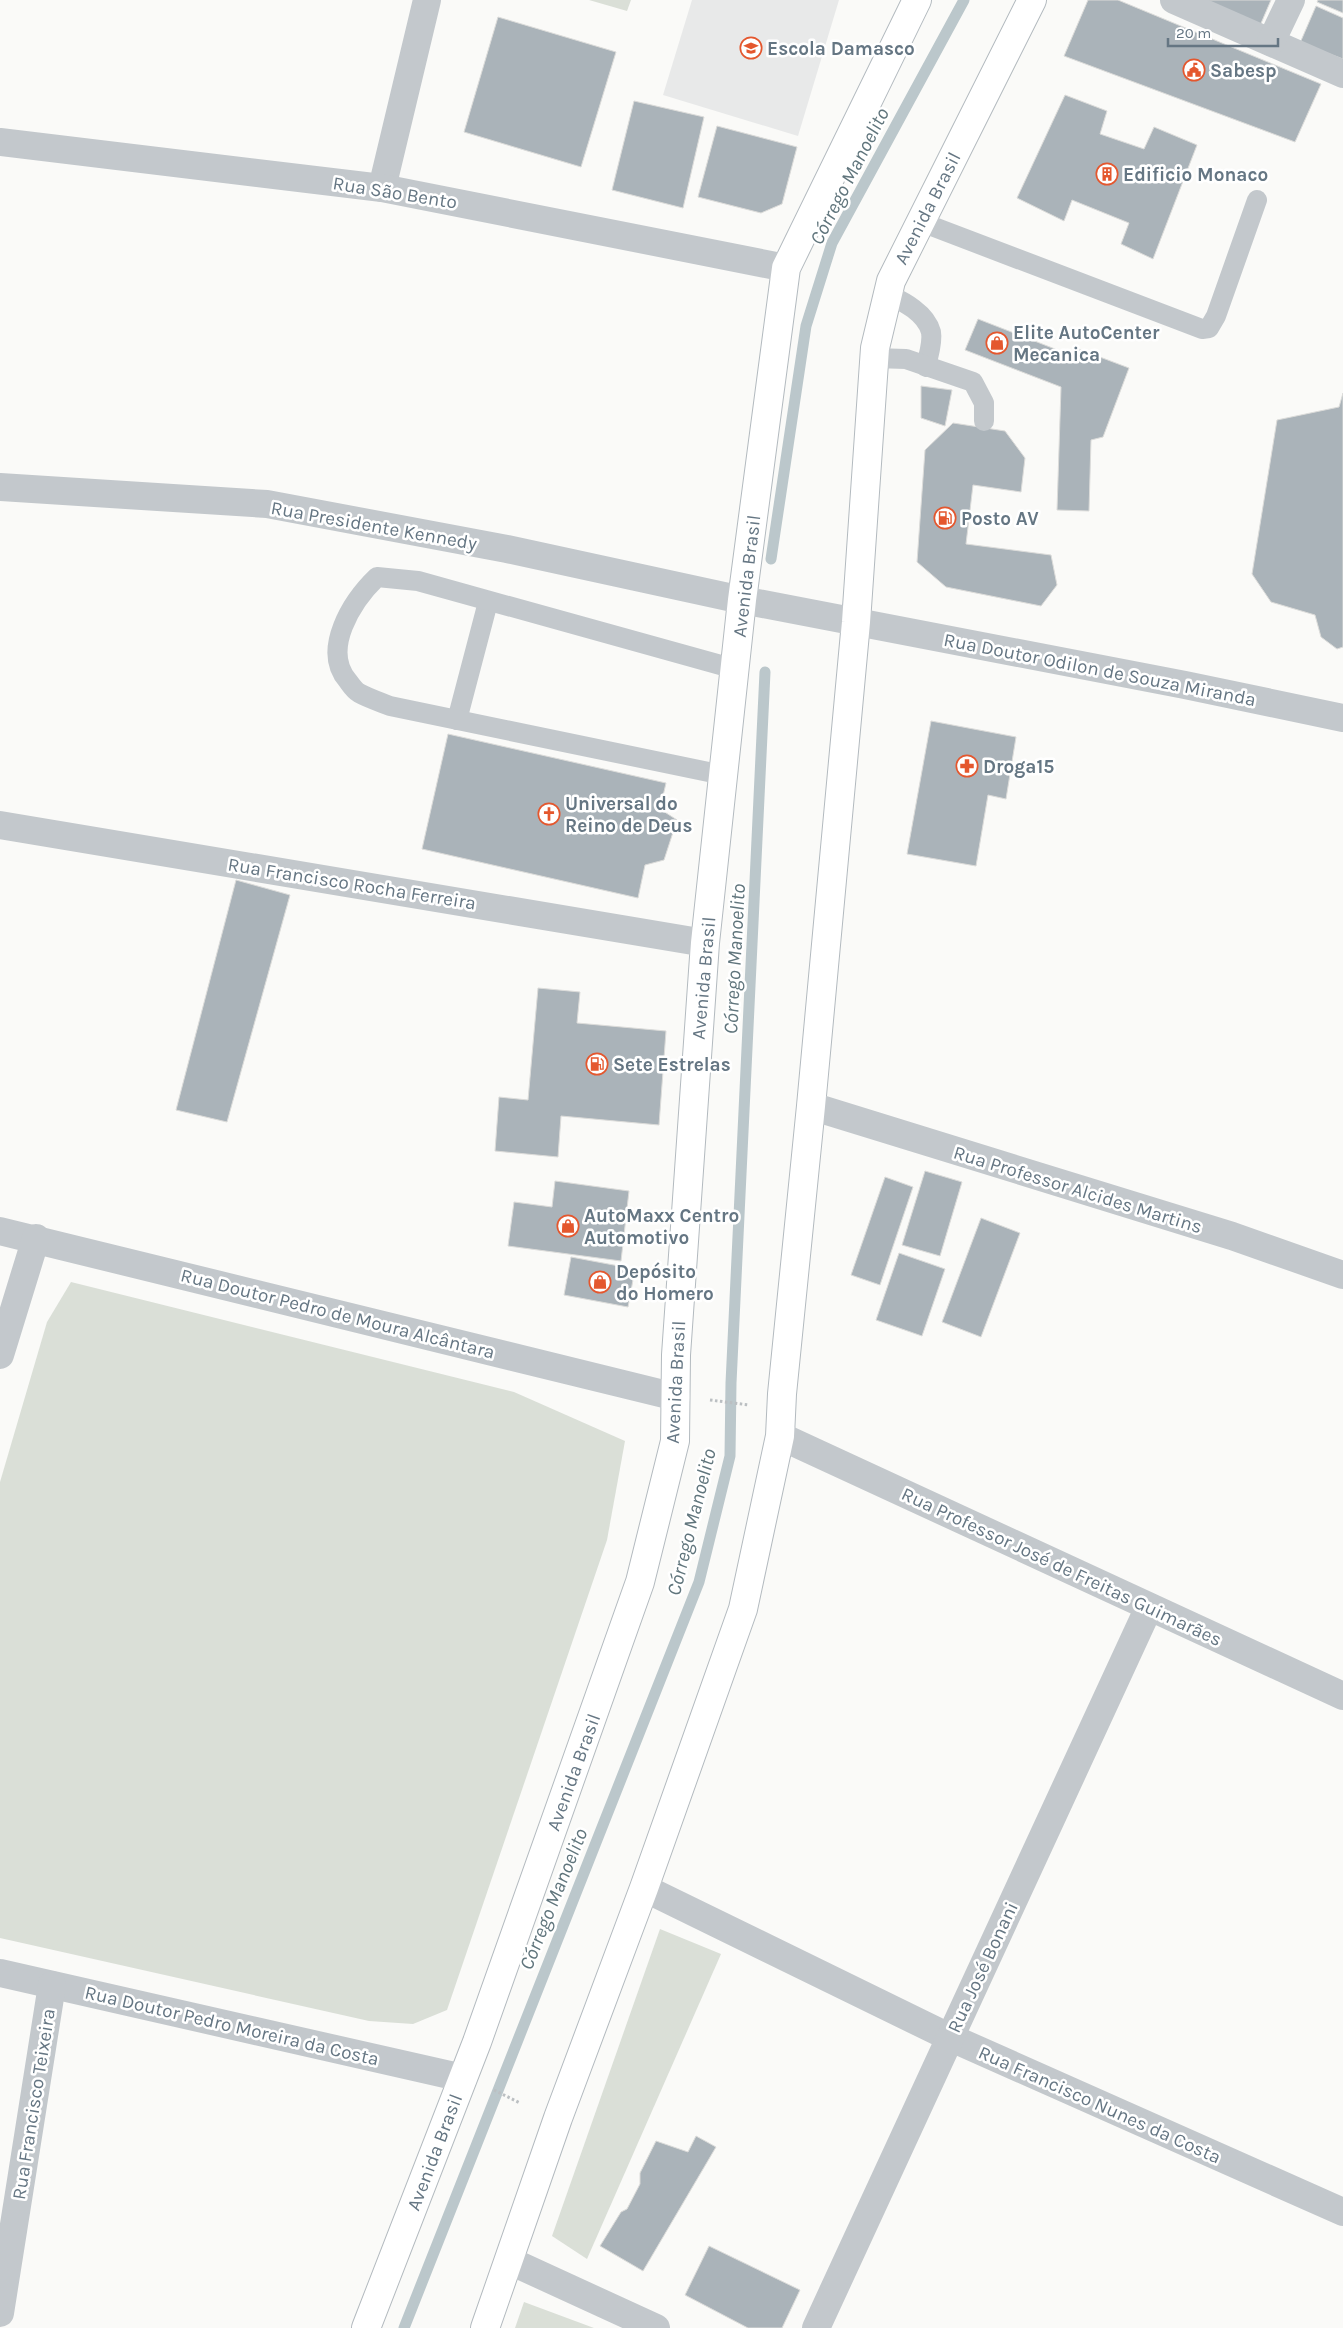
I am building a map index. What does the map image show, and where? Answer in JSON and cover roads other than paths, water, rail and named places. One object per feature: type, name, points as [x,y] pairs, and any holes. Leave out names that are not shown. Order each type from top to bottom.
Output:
[{"type":"main road","name":"Avenida Brasil","points":[[366,2328],[463,2078],[640,1582],[674,1441],[676,1345],[705,943],[742,600],[786,268],[917,0]]},
{"type":"main road","name":"Avenida Brasil","points":[[485,2328],[510,2262],[558,2118],[644,1888],[743,1609],[780,1436],[782,1394],[856,622],[874,358],[891,281],[1032,0]]},
{"type":"street","points":[[382,188],[427,0]]},
{"type":"street","points":[[1174,0],[1343,74]]},
{"type":"street","points":[[1272,42],[1291,0]]},
{"type":"street","name":"Rua São Bento","points":[[0,142],[382,188],[786,268]]},
{"type":"street","name":"Rua Presidente Kennedy","points":[[0,487],[267,504],[507,549],[742,600],[856,622]]},
{"type":"street","name":"Rua Doutor Odilon de Souza Miranda","points":[[856,622],[1343,718]]},
{"type":"street","name":"Rua Francisco Rocha Ferreira","points":[[0,824],[705,943]]},
{"type":"street","name":"Rua Professor Alcides Martins","points":[[811,1106],[1232,1236],[1343,1275]]},
{"type":"street","name":"Rua Doutor Pedro de Moura Alcântara","points":[[0,1230],[676,1397]]},
{"type":"street","points":[[0,1355],[36,1238]]},
{"type":"street","name":"Rua Professor José de Freitas Guimarães","points":[[780,1436],[1343,1696]]},
{"type":"street","name":"Rua José Bonani","points":[[816,2328],[1149,1607]]},
{"type":"street","name":"Rua Francisco Nunes da Costa","points":[[644,1888],[949,2037],[1343,2212]]},
{"type":"street","name":"Rua Doutor Pedro Moreira da Costa","points":[[0,1973],[463,2078]]},
{"type":"street","name":"Rua Francisco Teixeira","points":[[0,2312],[52,1985]]},
{"type":"street","points":[[510,2262],[656,2328]]},
{"type":"lane","points":[[920,222],[1202,330],[1209,328],[1216,316],[1257,200]]},
{"type":"lane","points":[[888,294],[908,304],[921,317],[930,332],[930,349],[926,367]]},
{"type":"lane","points":[[874,358],[906,359],[973,382],[984,403],[984,421]]},
{"type":"lane","points":[[723,775],[390,706],[357,692],[342,674],[336,648],[349,614],[377,577],[418,582],[735,669]]},
{"type":"lane","points":[[457,720],[488,602]]},
{"type":"waterway","name":"Córrego Manoelito","points":[[771,559],[806,326],[832,243],[964,0]]},
{"type":"waterway","name":"Córrego Manoelito","points":[[404,2328],[699,1582],[730,1456],[731,1383],[765,672]]},
{"type":"place","name":"Escola Damasco","points":[[751,48]]},
{"type":"place","name":"Sabesp","points":[[1194,70]]},
{"type":"place","name":"Edificio Monaco","points":[[1107,174]]},
{"type":"place","name":"Elite AutoCenter Mecanica","points":[[997,343]]},
{"type":"place","name":"Posto AV","points":[[945,518]]},
{"type":"place","name":"Droga15","points":[[967,766]]},
{"type":"place","name":"Universal do Reino de Deus","points":[[549,814]]},
{"type":"place","name":"Sete Estrelas","points":[[597,1064]]},
{"type":"place","name":"AutoMaxx Centro Automotivo","points":[[568,1226]]},
{"type":"place","name":"Depósito do Homero","points":[[600,1282]]}]
